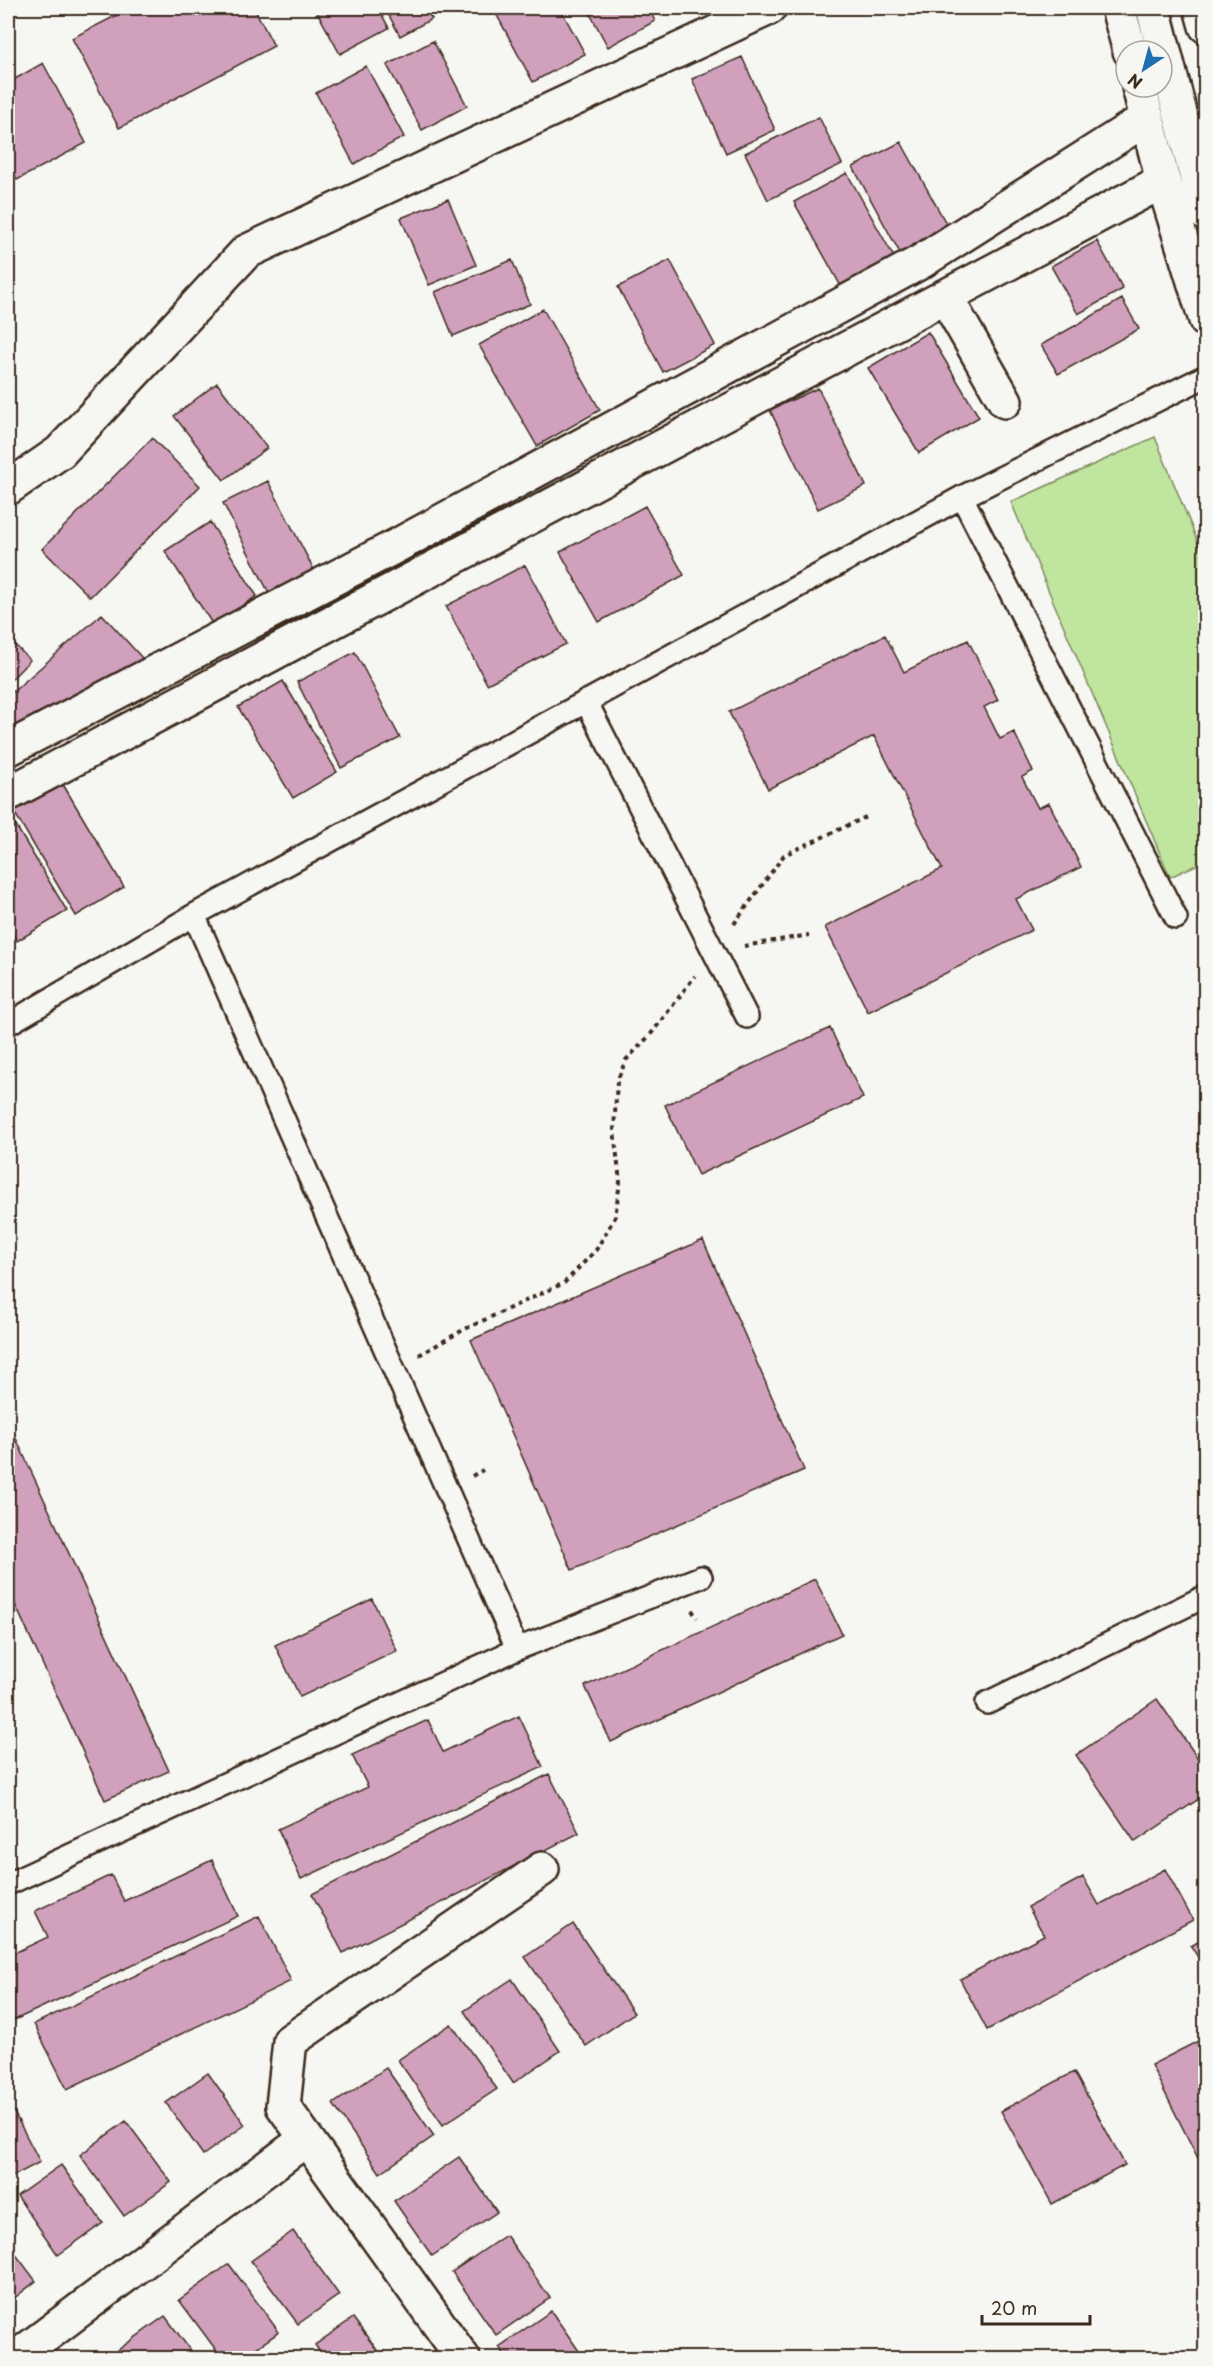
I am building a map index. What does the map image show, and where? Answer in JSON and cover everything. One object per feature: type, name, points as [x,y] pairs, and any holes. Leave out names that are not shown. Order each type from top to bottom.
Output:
[{"type":"street","points":[[8,488],[60,453],[246,252],[769,8]]},
{"type":"street","points":[[1118,8],[1127,39]]},
{"type":"street","points":[[1153,8],[1206,214]]},
{"type":"street","points":[[1201,8],[1206,26]]},
{"type":"street","points":[[1142,99],[1163,181],[1206,320]]},
{"type":"street","points":[[8,749],[398,545],[922,261],[1147,118]]},
{"type":"street","points":[[8,794],[1163,181]]},
{"type":"street","points":[[945,296],[1005,401]]},
{"type":"street","points":[[463,2358],[283,2106],[290,2042],[542,1869]]},
{"type":"street","points":[[16,2358],[306,2139]]},
{"type":"lane","points":[[8,1024],[194,915],[962,496],[1206,376]]},
{"type":"lane","points":[[962,496],[1176,918]]},
{"type":"lane","points":[[586,701],[747,1017]]},
{"type":"lane","points":[[194,915],[517,1649]]},
{"type":"lane","points":[[8,1884],[517,1649],[700,1577]]},
{"type":"lane","points":[[987,1703],[1206,1596]]},
{"type":"path","points":[[465,1329],[564,1283],[596,1250],[615,1217],[620,1182],[614,1130],[617,1081],[626,1060],[651,1034],[784,855],[866,817]]},
{"type":"path","points":[[714,952],[809,935]]},
{"type":"green space","points":[[1155,437],[1205,560],[1205,861],[1170,877],[1011,502]]},
{"type":"building","points":[[131,8],[254,8],[274,46],[119,128],[72,38]]},
{"type":"building","points":[[315,8],[378,8],[389,28],[340,54]]},
{"type":"building","points":[[385,8],[425,8],[432,19],[400,36]]},
{"type":"building","points":[[493,8],[560,8],[585,54],[533,82]]},
{"type":"building","points":[[587,8],[648,8],[655,21],[608,47]]},
{"type":"building","points":[[433,41],[467,106],[422,130],[387,65]]},
{"type":"building","points":[[742,57],[775,130],[726,153],[692,79]]},
{"type":"building","points":[[43,63],[86,143],[17,180],[8,162],[8,83]]},
{"type":"building","points":[[366,66],[404,137],[354,164],[316,93]]},
{"type":"building","points":[[819,117],[842,164],[768,200],[745,153]]},
{"type":"building","points":[[901,142],[948,227],[900,253],[853,167]]},
{"type":"building","points":[[847,173],[895,259],[842,288],[794,202]]},
{"type":"building","points":[[448,199],[476,265],[429,285],[401,218]]},
{"type":"building","points":[[1097,241],[1123,289],[1078,314],[1051,266]]},
{"type":"building","points":[[512,260],[530,304],[453,336],[435,292]]},
{"type":"building","points":[[670,260],[715,345],[663,372],[618,287]]},
{"type":"building","points":[[1122,299],[1139,329],[1058,374],[1041,345]]},
{"type":"building","points":[[543,309],[600,410],[537,446],[479,345]]},
{"type":"building","points":[[928,332],[979,417],[919,453],[868,368]]},
{"type":"building","points":[[217,383],[267,448],[224,480],[174,416]]},
{"type":"building","points":[[818,388],[866,486],[818,509],[770,410]]},
{"type":"building","points":[[152,438],[200,486],[90,597],[42,549]]},
{"type":"building","points":[[268,481],[315,572],[270,595],[223,503]]},
{"type":"building","points":[[645,506],[684,575],[599,622],[560,552]]},
{"type":"building","points":[[210,522],[257,596],[213,625],[165,551]]},
{"type":"building","points":[[525,565],[566,644],[487,684],[446,606]]},
{"type":"building","points":[[102,614],[143,659],[8,735],[8,696]]},
{"type":"building","points":[[885,635],[904,672],[968,640],[998,700],[984,707],[1000,739],[1014,732],[1033,771],[1022,777],[1038,808],[1049,803],[1081,867],[1016,899],[1032,930],[868,1012],[825,927],[942,869],[874,736],[768,789],[729,712]]},
{"type":"building","points":[[8,638],[30,660],[8,683]]},
{"type":"building","points":[[355,652],[400,738],[341,768],[297,682]]},
{"type":"building","points":[[283,681],[337,772],[293,798],[238,707]]},
{"type":"building","points":[[61,781],[124,887],[76,916],[13,810]]},
{"type":"building","points":[[13,821],[67,911],[17,941],[8,926],[8,824]]},
{"type":"building","points":[[830,1028],[863,1098],[698,1175],[665,1105]]},
{"type":"building","points":[[703,1240],[804,1470],[572,1570],[471,1340]]},
{"type":"building","points":[[8,1421],[169,1771],[105,1800],[8,1589]]},
{"type":"building","points":[[815,1579],[842,1634],[611,1742],[585,1686]]},
{"type":"building","points":[[372,1599],[397,1651],[300,1697],[275,1645]]},
{"type":"building","points":[[1157,1699],[1206,1770],[1206,1794],[1135,1842],[1076,1755]]},
{"type":"building","points":[[519,1716],[543,1767],[301,1879],[278,1829],[368,1787],[352,1755],[428,1720],[443,1752]]},
{"type":"building","points":[[549,1774],[579,1833],[343,1953],[312,1894]]},
{"type":"building","points":[[212,1860],[238,1916],[8,2023],[8,1956],[48,1937],[35,1911],[111,1875],[124,1901]]},
{"type":"building","points":[[1165,1869],[1193,1920],[987,2030],[960,1979],[1044,1935],[1028,1907],[1083,1877],[1099,1905]]},
{"type":"building","points":[[259,1916],[291,1981],[67,2089],[34,2024]]},
{"type":"building","points":[[573,1924],[634,2013],[586,2046],[525,1957]]},
{"type":"building","points":[[1206,1937],[1206,1970],[1191,1946]]},
{"type":"building","points":[[512,1979],[560,2051],[513,2083],[464,2011]]},
{"type":"building","points":[[451,2024],[497,2089],[443,2125],[398,2060]]},
{"type":"building","points":[[1206,2037],[1206,2174],[1151,2065]]},
{"type":"building","points":[[386,2068],[434,2136],[380,2173],[333,2104]]},
{"type":"building","points":[[1074,2072],[1125,2165],[1052,2204],[1001,2111]]},
{"type":"building","points":[[208,2073],[245,2125],[203,2155],[166,2103]]},
{"type":"building","points":[[8,2101],[40,2162],[8,2179]]},
{"type":"building","points":[[126,2121],[171,2182],[124,2216],[80,2155]]},
{"type":"building","points":[[459,2157],[497,2212],[432,2256],[394,2201]]},
{"type":"building","points":[[61,2165],[103,2223],[58,2255],[17,2196]]},
{"type":"building","points":[[293,2231],[339,2295],[298,2324],[251,2261]]},
{"type":"building","points":[[506,2235],[550,2298],[496,2335],[452,2272]]},
{"type":"building","points":[[8,2244],[36,2281],[8,2303]]},
{"type":"building","points":[[229,2264],[279,2332],[242,2358],[222,2358],[179,2300]]},
{"type":"building","points":[[551,2311],[584,2358],[507,2358],[499,2347]]},
{"type":"building","points":[[165,2316],[196,2358],[118,2358],[114,2353]]},
{"type":"building","points":[[353,2318],[383,2358],[324,2358],[315,2345]]}]
